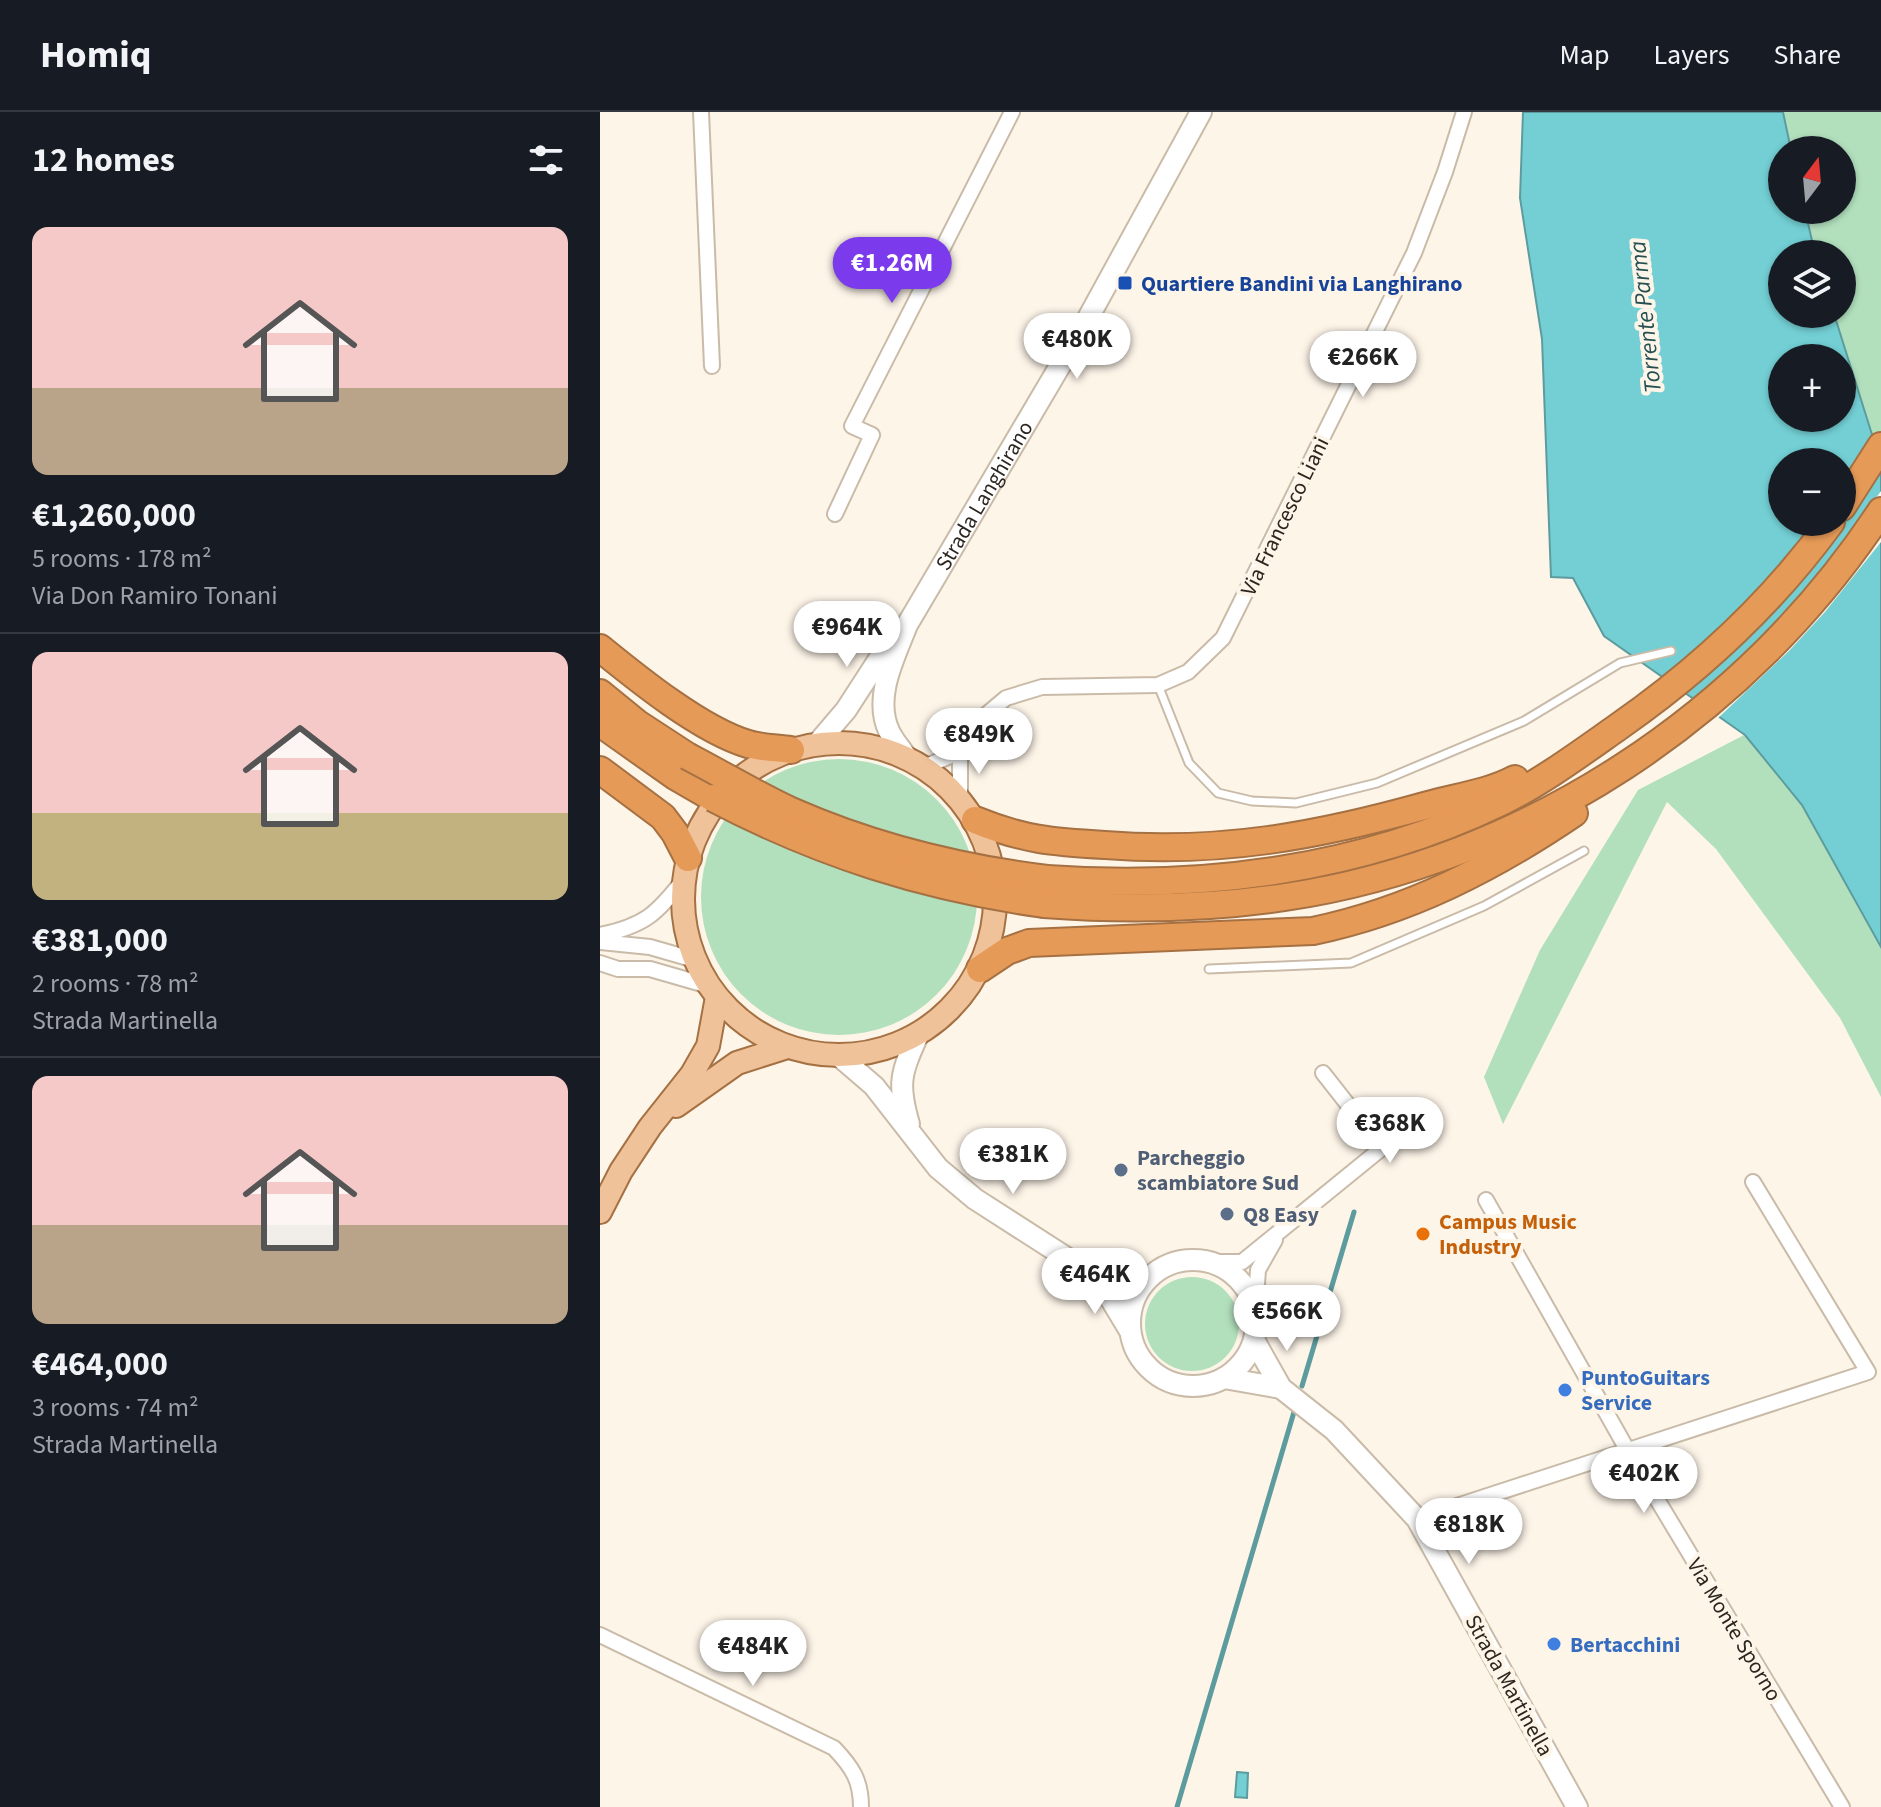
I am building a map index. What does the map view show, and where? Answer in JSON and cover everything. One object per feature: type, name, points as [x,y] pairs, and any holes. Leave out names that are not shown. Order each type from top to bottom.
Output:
[{"type":"highway","points":[[1856,485],[1881,446]]},
{"type":"highway","points":[[600,723],[681,766],[858,837],[1115,909],[1175,908],[1287,897],[1352,884],[1415,866],[1526,822],[1567,801],[1650,749],[1737,679],[1787,631],[1838,571],[1881,511]]},
{"type":"highway","points":[[600,693],[638,724],[713,798],[807,843],[895,874],[984,894],[1224,879],[1324,862],[1429,832],[1503,801],[1572,759],[1663,695],[1751,617],[1819,536]]},
{"type":"highway","points":[[600,648],[643,683],[716,730],[748,744],[804,747]]},
{"type":"highway","points":[[967,809],[1006,833],[1035,841],[1158,849],[1248,844],[1351,827],[1507,783],[1638,713]]},
{"type":"highway","points":[[980,969],[1007,951],[1029,943],[1313,931],[1363,919],[1467,878],[1524,847],[1629,775],[1650,749]]},
{"type":"highway","points":[[600,770],[663,817],[675,833],[686,869]]},
{"type":"main road","name":"Strada Langhirano","points":[[863,744],[915,763],[967,809],[990,855],[996,894],[993,932],[980,969],[964,995],[943,1017],[918,1035],[880,1050],[839,1056],[787,1047],[761,1034],[738,1018],[713,991],[695,960],[684,920],[686,869],[697,834],[709,811],[745,773],[804,747],[863,744]]},
{"type":"main road","name":"Strada Langhirano","points":[[600,1212],[621,1171],[650,1127],[692,1074],[708,1046],[713,991]]},
{"type":"main road","name":"Strada Langhirano","points":[[650,1127],[737,1063],[787,1047]]},
{"type":"street","points":[[701,112],[712,366]]},
{"type":"street","points":[[835,514],[872,435],[852,426],[1012,112]]},
{"type":"street","name":"Strada Langhirano","points":[[915,763],[888,729],[884,711],[889,671],[907,625],[1064,359],[1201,112]]},
{"type":"street","name":"Via Francesco Liani","points":[[960,752],[975,724],[1006,698],[1042,687],[1158,685],[1188,672],[1223,638],[1414,253],[1464,112]]},
{"type":"street","name":"Strada Langhirano","points":[[804,747],[846,710],[889,644],[907,625]]},
{"type":"street","points":[[915,763],[960,752],[967,809]]},
{"type":"street","points":[[600,935],[645,922],[665,904],[686,869]]},
{"type":"street","points":[[600,942],[650,947],[695,960]]},
{"type":"street","points":[[600,963],[618,969],[650,969],[713,991]]},
{"type":"street","name":"Strada Martinella","points":[[911,1131],[902,1098],[902,1070],[918,1035]]},
{"type":"street","name":"Strada Martinella","points":[[839,1056],[874,1086],[938,1168],[975,1199],[1098,1278],[1130,1331],[1136,1351],[1148,1367],[1165,1379],[1184,1386],[1205,1385],[1224,1378],[1281,1388]]},
{"type":"street","points":[[1130,1331],[1130,1313],[1136,1295],[1147,1279],[1160,1269],[1175,1262],[1191,1260],[1242,1262],[1382,1148],[1323,1073]]},
{"type":"street","points":[[1417,1519],[1868,1372],[1753,1182]]},
{"type":"street","name":"Via Monte Sporno","points":[[1486,1200],[1628,1451],[1842,1807]]},
{"type":"street","points":[[1224,1378],[1237,1368],[1254,1340],[1258,1270],[1279,1232]]},
{"type":"street","points":[[1208,1262],[1225,1268],[1239,1279],[1249,1293],[1255,1310]]},
{"type":"street","points":[[1098,1278],[1147,1279]]},
{"type":"street","name":"Strada Martinella","points":[[1254,1340],[1281,1388],[1334,1430],[1417,1519],[1577,1807]]},
{"type":"street","points":[[600,1635],[834,1748],[852,1766],[861,1788],[861,1807]]},
{"type":"lane","points":[[1158,685],[1189,763],[1218,793],[1252,801],[1296,803],[1377,783],[1524,721],[1620,663],[1671,651]]},
{"type":"lane","points":[[1209,969],[1351,963],[1484,906],[1584,851]]},
{"type":"green space","points":[[1783,112],[1881,112],[1881,463],[1856,384],[1856,344],[1843,344],[1838,328],[1856,328],[1856,240],[1812,240],[1808,224],[1856,224],[1856,136],[1788,136]]},
{"type":"green space","points":[[1744,735],[1802,805],[1881,947],[1881,1097],[1840,1018],[1716,849],[1667,802],[1503,1124],[1484,1077],[1540,950],[1638,790]]},
{"type":"green space","points":[[853,759],[904,775],[927,790],[946,809],[967,844],[975,870],[975,924],[967,950],[954,974],[937,995],[916,1012],[892,1025],[853,1035],[825,1035],[774,1019],[751,1004],[732,985],[711,950],[703,924],[701,883],[717,832],[732,809],[751,790],[786,769],[812,761]]},
{"type":"green space","points":[[1192,1277],[1210,1281],[1225,1291],[1235,1306],[1239,1324],[1235,1342],[1225,1357],[1210,1367],[1192,1371],[1174,1367],[1159,1357],[1149,1342],[1145,1324],[1149,1306],[1159,1291],[1174,1281]]},
{"type":"water","name":"Torrente Parma","points":[[1523,112],[1783,112],[1788,136],[1768,136],[1768,224],[1808,224],[1812,240],[1768,240],[1768,328],[1838,328],[1843,344],[1768,344],[1768,432],[1856,432],[1856,384],[1881,463],[1881,947],[1802,805],[1745,735],[1604,636],[1573,578],[1551,577],[1542,339],[1520,198]]},
{"type":"water","points":[[1237,1772],[1248,1773],[1247,1798],[1235,1797]]},
{"type":"pier","points":[[1881,491],[1881,542],[1825,612],[1716,720],[1691,703],[1729,671],[1804,594],[1847,536],[1856,536],[1856,524]]},
{"type":"waterway","points":[[1302,1386],[1354,1212]]},
{"type":"waterway","points":[[1177,1807],[1294,1412]]},
{"type":"place","name":"Quartiere Bandini via Langhirano","points":[[1125,283]]},
{"type":"place","name":"Parcheggio scambiatore Sud","points":[[1121,1170]]},
{"type":"place","name":"Q8 Easy","points":[[1227,1214]]},
{"type":"place","name":"Campus Music Industry","points":[[1423,1234]]},
{"type":"place","name":"PuntoGuitars Service","points":[[1565,1390]]},
{"type":"place","name":"Bertacchini","points":[[1554,1644]]}]
